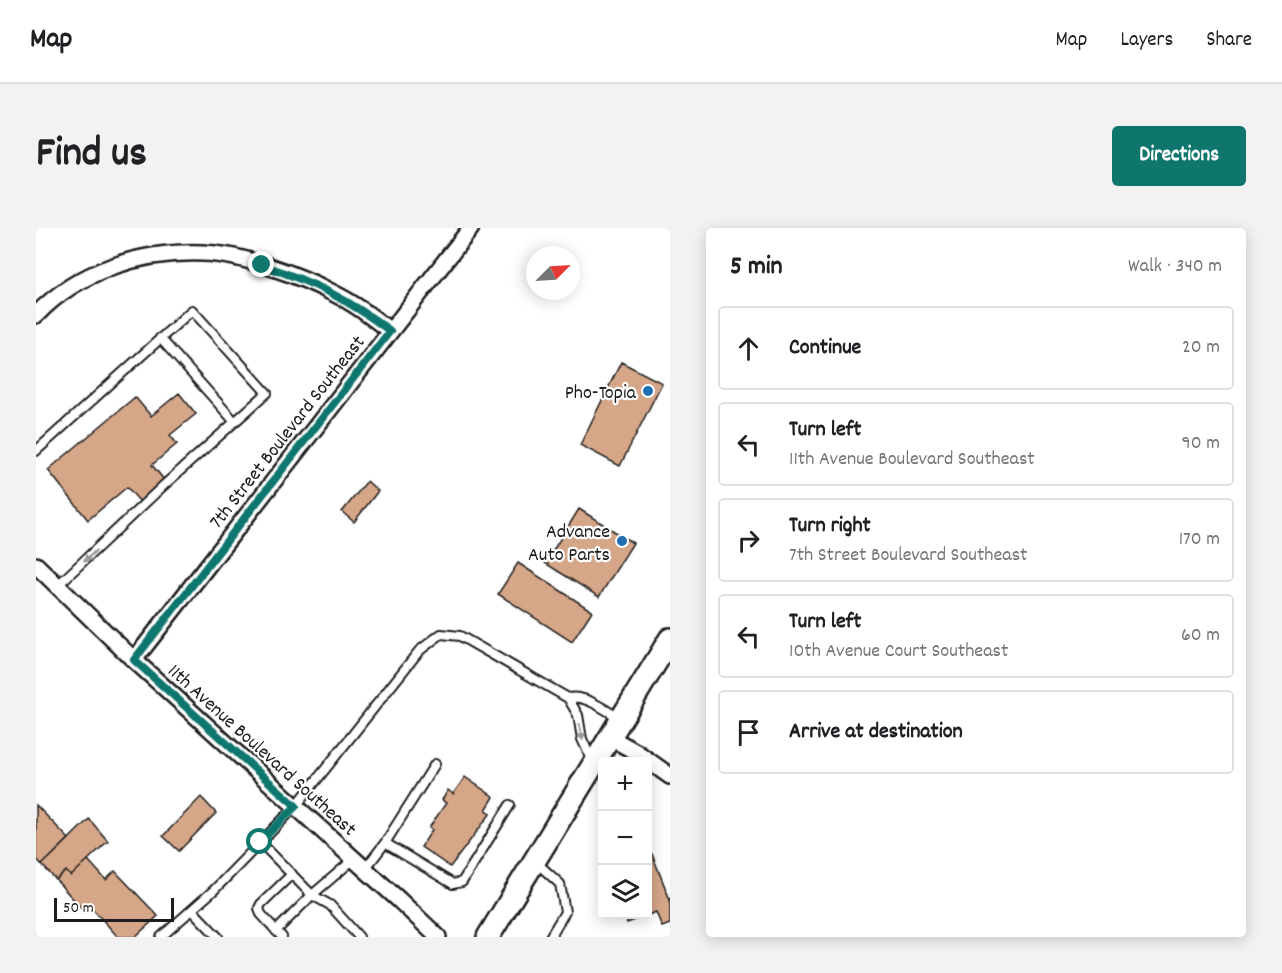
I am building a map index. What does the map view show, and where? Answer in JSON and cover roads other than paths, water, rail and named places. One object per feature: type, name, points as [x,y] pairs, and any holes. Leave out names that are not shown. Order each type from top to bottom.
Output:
[{"type":"main road","points":[[488,937],[536,862],[670,639]]},
{"type":"street","name":"7th Street Boulevard Southeast","points":[[134,660],[471,228]]},
{"type":"street","points":[[36,315],[58,295],[113,265],[167,254],[204,253],[262,265],[296,277],[334,293],[363,310],[390,331]]},
{"type":"street","name":"11th Avenue Boulevard Southeast","points":[[36,565],[134,660],[438,937]]},
{"type":"street","points":[[611,738],[670,776]]},
{"type":"lane","points":[[36,451],[192,310],[267,393],[57,586]]},
{"type":"lane","points":[[160,338],[235,422]]},
{"type":"lane","points":[[161,937],[214,890],[296,806],[419,651],[441,634],[460,636],[568,698],[578,715],[582,739],[594,766]]},
{"type":"lane","points":[[568,698],[577,696],[622,720]]},
{"type":"lane","points":[[292,874],[261,903],[259,908],[279,934],[312,895],[359,864],[385,843],[435,764]]},
{"type":"lane","points":[[385,843],[453,884],[462,882],[510,805]]},
{"type":"lane","points":[[260,842],[312,895],[330,905],[359,937]]},
{"type":"lane","points":[[536,862],[560,884],[562,893],[565,912],[550,937]]},
{"type":"lane","points":[[192,910],[218,937]]},
{"type":"place","name":"Pho-Topia","points":[[648,391]]},
{"type":"place","name":"Advance Auto Parts","points":[[622,541]]}]
